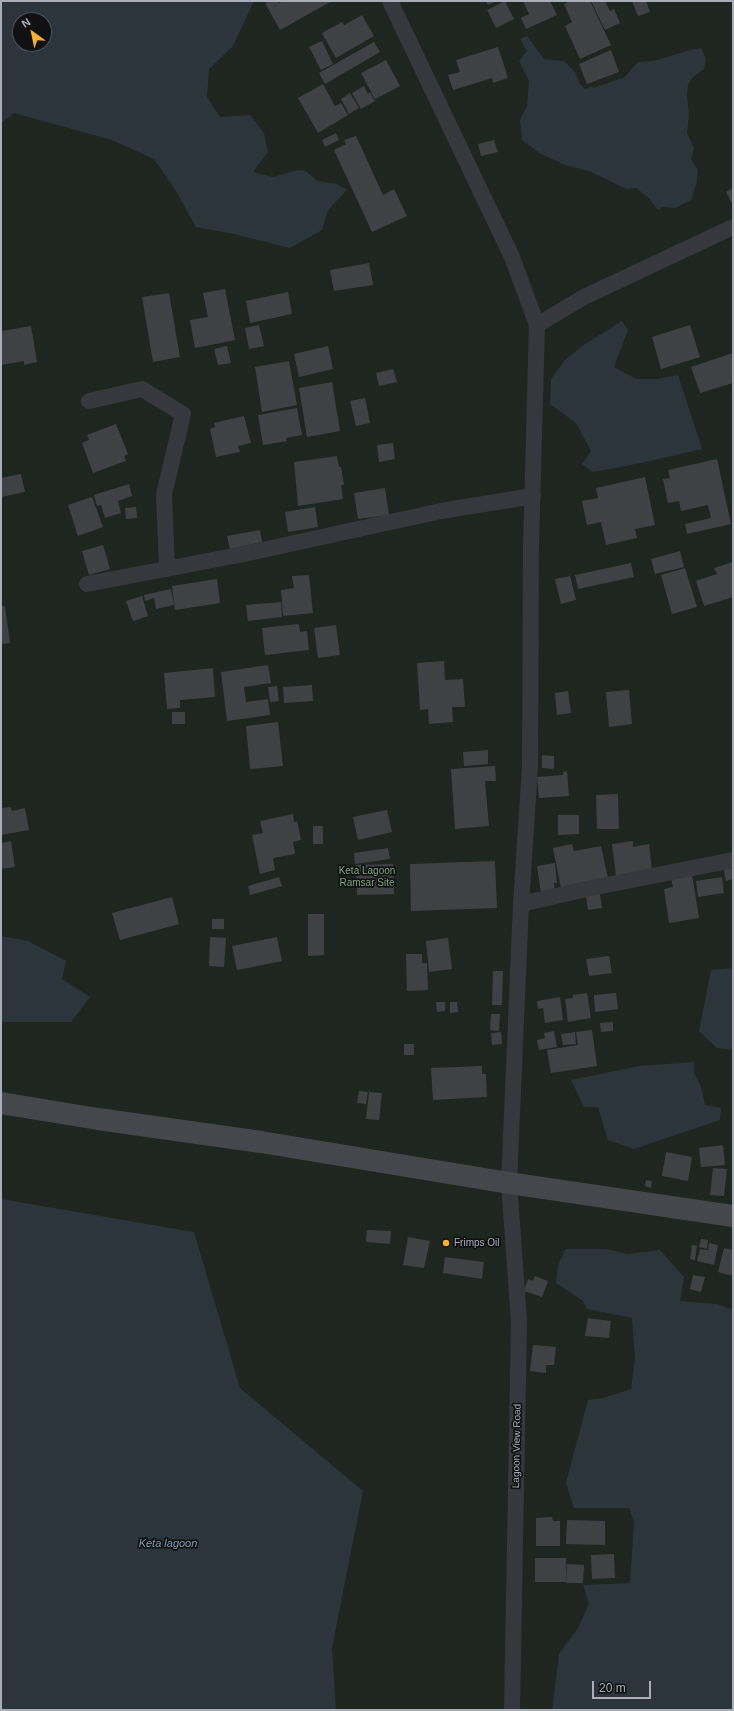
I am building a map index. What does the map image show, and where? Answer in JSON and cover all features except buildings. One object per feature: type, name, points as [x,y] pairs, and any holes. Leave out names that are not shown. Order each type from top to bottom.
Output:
[{"type":"main road","points":[[1,1103],[98,1120],[261,1142],[509,1183],[733,1216]]},
{"type":"street","points":[[390,1],[512,257],[537,324],[584,297],[733,227]]},
{"type":"street","name":"Lagoon View Road","points":[[512,1710],[519,1321],[509,1183],[520,904],[530,766],[533,496],[537,324]]},
{"type":"street","points":[[89,401],[142,389],[183,414],[164,494],[167,569]]},
{"type":"street","points":[[88,584],[244,554],[441,511],[533,496]]},
{"type":"street","points":[[520,904],[591,888],[733,860]]},
{"type":"green space","name":"Keta Lagoon Ramsar Site","points":[[1,1],[733,1],[733,1710],[1,1710]]},
{"type":"water","points":[[1,1],[254,1],[233,46],[209,69],[207,97],[220,117],[250,115],[264,133],[268,152],[253,172],[273,177],[298,170],[306,171],[317,181],[337,184],[347,190],[328,210],[322,230],[290,248],[234,234],[196,227],[176,191],[154,159],[112,140],[14,113],[1,123]]},
{"type":"water","points":[[527,36],[544,59],[564,61],[575,72],[580,84],[585,89],[592,86],[593,88],[625,77],[638,62],[654,61],[701,48],[706,59],[704,69],[693,77],[688,84],[687,95],[689,115],[687,133],[694,148],[691,159],[698,170],[697,181],[691,200],[675,208],[662,207],[658,210],[649,198],[636,188],[626,189],[589,171],[565,165],[541,154],[522,140],[520,120],[527,106],[529,81],[519,61],[527,51],[520,39]]},
{"type":"water","points":[[622,321],[628,330],[614,367],[636,379],[658,379],[678,375],[702,449],[593,472],[582,464],[591,451],[576,423],[550,404],[551,379],[564,361],[582,346]]},
{"type":"water","points":[[1,936],[28,941],[66,961],[62,979],[90,997],[71,1022],[1,1022]]},
{"type":"water","points":[[733,968],[733,1050],[717,1048],[699,1031],[711,970]]},
{"type":"water","points":[[694,1062],[694,1073],[701,1086],[705,1105],[721,1108],[720,1120],[634,1149],[608,1140],[598,1107],[584,1107],[571,1080],[639,1066]]},
{"type":"water","name":"Keta lagoon","points":[[1,1199],[194,1232],[240,1388],[363,1491],[332,1648],[336,1710],[1,1710]]},
{"type":"water","points":[[566,1249],[606,1249],[628,1254],[660,1250],[684,1277],[680,1301],[717,1304],[733,1310],[733,1710],[552,1710],[559,1654],[578,1628],[589,1604],[583,1585],[630,1583],[634,1522],[629,1508],[574,1508],[566,1483],[588,1400],[603,1398],[631,1389],[635,1358],[632,1318],[587,1309],[583,1301],[556,1283],[558,1265]]},
{"type":"place","name":"Frimps Oil","points":[[446,1243]]}]
